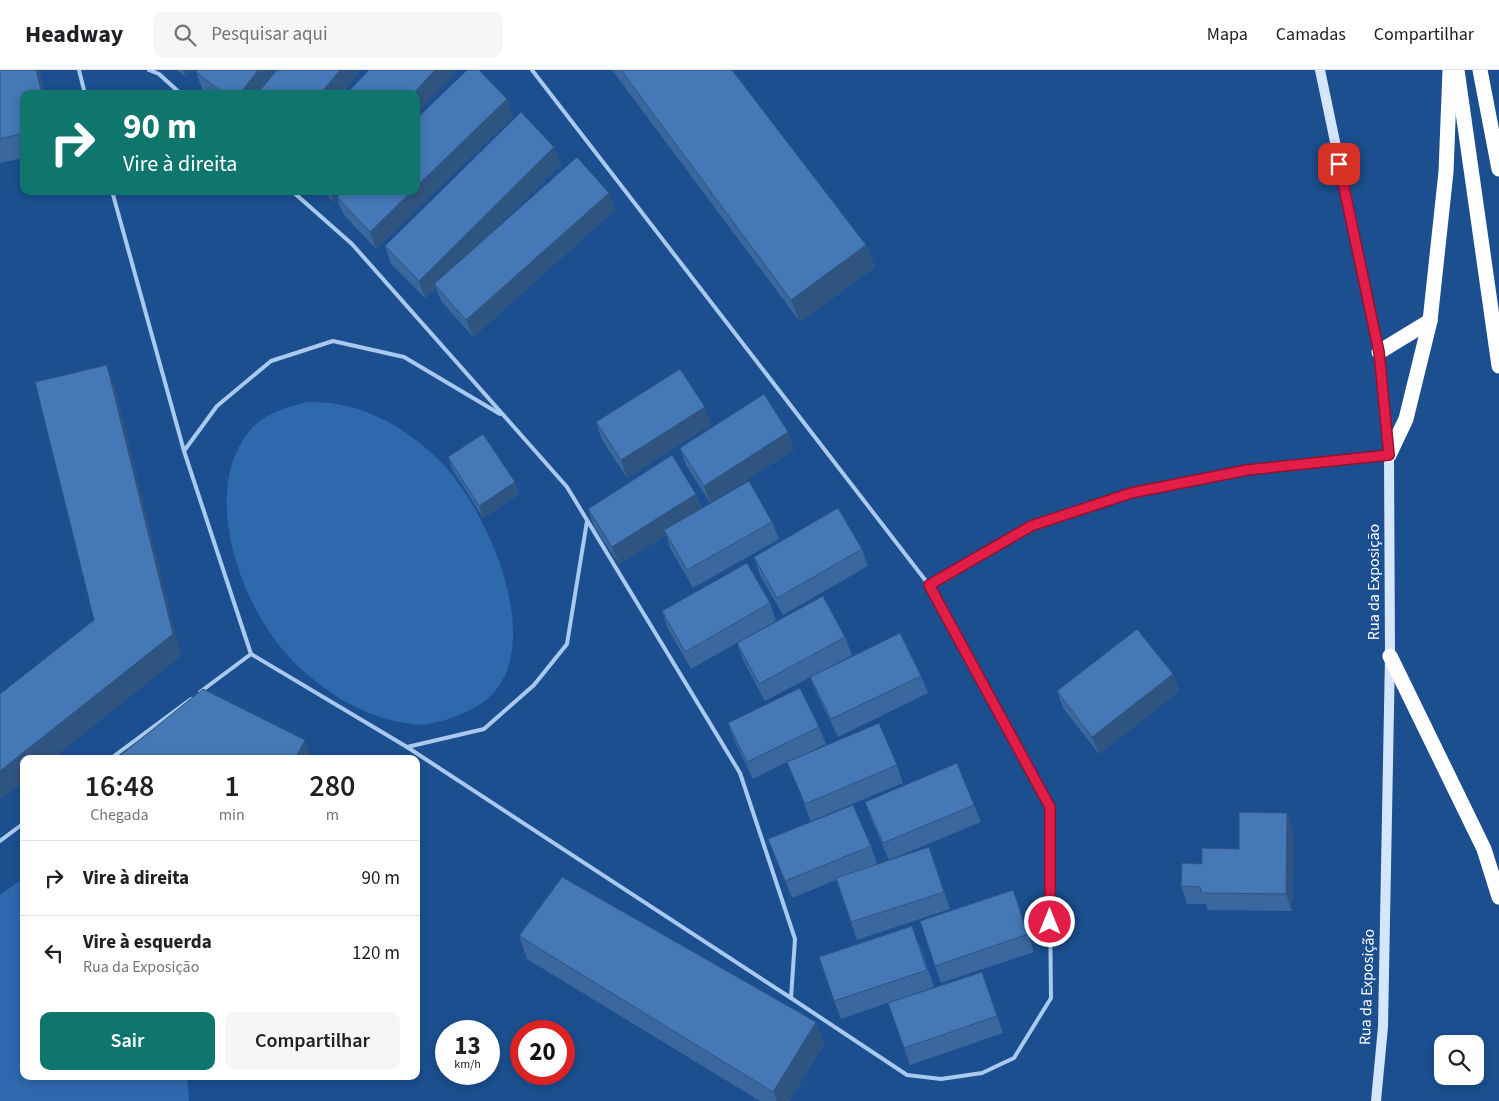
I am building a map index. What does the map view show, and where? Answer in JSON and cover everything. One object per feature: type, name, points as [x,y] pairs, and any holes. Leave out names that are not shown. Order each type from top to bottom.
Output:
[{"type":"highway","points":[[1389,455],[1406,419],[1430,322],[1446,172],[1450,70]]},
{"type":"highway","points":[[1457,70],[1499,366]]},
{"type":"highway","points":[[1480,70],[1499,169]]},
{"type":"highway","points":[[1379,352],[1430,322]]},
{"type":"highway","points":[[1390,656],[1484,849],[1499,897]]},
{"type":"street","name":"Rua da Exposição","points":[[1320,70],[1379,352],[1389,455],[1390,656],[1383,1027],[1376,1101]]},
{"type":"lane","points":[[79,70],[84,90]]},
{"type":"lane","points":[[149,70],[158,74],[176,90]]},
{"type":"lane","points":[[420,756],[907,1075],[941,1079],[982,1073],[1014,1058],[1051,998],[1050,807],[929,585],[532,70]]},
{"type":"lane","points":[[113,195],[184,451],[250,654],[419,755]]},
{"type":"lane","points":[[297,195],[352,244],[567,487],[740,773],[795,939],[790,998]]},
{"type":"lane","points":[[184,451],[217,406],[272,361],[333,341],[404,357],[504,416]]},
{"type":"lane","points":[[929,585],[1031,526],[1131,493],[1247,470],[1389,455]]},
{"type":"lane","points":[[407,747],[484,729],[534,685],[567,644],[587,521]]},
{"type":"lane","points":[[115,755],[250,654]]},
{"type":"lane","points":[[0,841],[20,826]]},
{"type":"shaded area","points":[[306,402],[326,402],[344,405],[380,417],[396,426],[441,462],[460,485],[479,516],[495,551],[507,588],[513,625],[510,659],[497,688],[472,709],[443,721],[419,725],[395,721],[362,710],[332,693],[304,672],[273,638],[256,610],[242,579],[232,546],[227,513],[228,481],[237,451],[254,426],[272,414]]},
{"type":"shaded area","points":[[20,881],[20,1080],[187,1080],[189,1101],[0,1101],[0,895]]},
{"type":"building","points":[[0,70],[36,70],[41,90],[20,90],[20,134],[0,139]]},
{"type":"building","points":[[197,70],[258,70],[243,90],[220,90],[196,72]]},
{"type":"building","points":[[277,70],[340,70],[323,90],[260,90]]},
{"type":"building","points":[[369,70],[435,70],[417,90],[350,90]]},
{"type":"building","points":[[467,70],[479,70],[507,99],[420,183],[420,115]]},
{"type":"building","points":[[621,70],[732,70],[866,245],[791,300]]},
{"type":"building","points":[[521,112],[554,147],[419,281],[385,246]]},
{"type":"building","points":[[577,157],[609,193],[466,320],[434,284]]},
{"type":"building","points":[[339,195],[408,195],[370,232],[337,197]]},
{"type":"building","points":[[107,365],[173,634],[0,771],[0,694],[94,620],[35,382]]},
{"type":"building","points":[[680,369],[705,407],[621,460],[596,422]]},
{"type":"building","points":[[764,394],[788,432],[704,486],[680,448]]},
{"type":"building","points":[[483,434],[515,482],[479,506],[448,457]]},
{"type":"building","points":[[672,455],[696,494],[612,547],[588,509]]},
{"type":"building","points":[[749,481],[772,522],[687,570],[664,530]]},
{"type":"building","points":[[838,508],[862,549],[777,598],[754,557]]},
{"type":"building","points":[[747,563],[770,603],[685,652],[662,611]]},
{"type":"building","points":[[823,596],[845,637],[759,684],[737,643]]},
{"type":"building","points":[[1137,629],[1173,674],[1092,737],[1057,691]]},
{"type":"building","points":[[900,633],[921,676],[831,719],[810,677]]},
{"type":"building","points":[[800,688],[819,727],[747,762],[728,723]]},
{"type":"building","points":[[203,689],[305,740],[297,755],[121,755]]},
{"type":"building","points":[[879,723],[897,765],[805,804],[787,762]]},
{"type":"building","points":[[957,763],[974,805],[883,843],[865,802]]},
{"type":"building","points":[[853,805],[871,846],[785,881],[768,839]]},
{"type":"building","points":[[1239,812],[1287,813],[1286,894],[1202,893],[1200,887],[1181,886],[1182,863],[1202,864],[1202,848],[1239,849]]},
{"type":"building","points":[[929,847],[944,892],[851,922],[836,878]]},
{"type":"building","points":[[562,877],[816,1022],[773,1092],[519,936]]},
{"type":"building","points":[[1013,890],[1028,934],[935,966],[920,921]]},
{"type":"building","points":[[912,926],[927,970],[834,1001],[819,957]]},
{"type":"building","points":[[982,972],[997,1016],[904,1048],[888,1003]]},
{"type":"route","points":[[1050,922],[1050,807],[929,585],[1031,526],[1131,493],[1247,470],[1389,455],[1379,352],[1339,164]]}]
